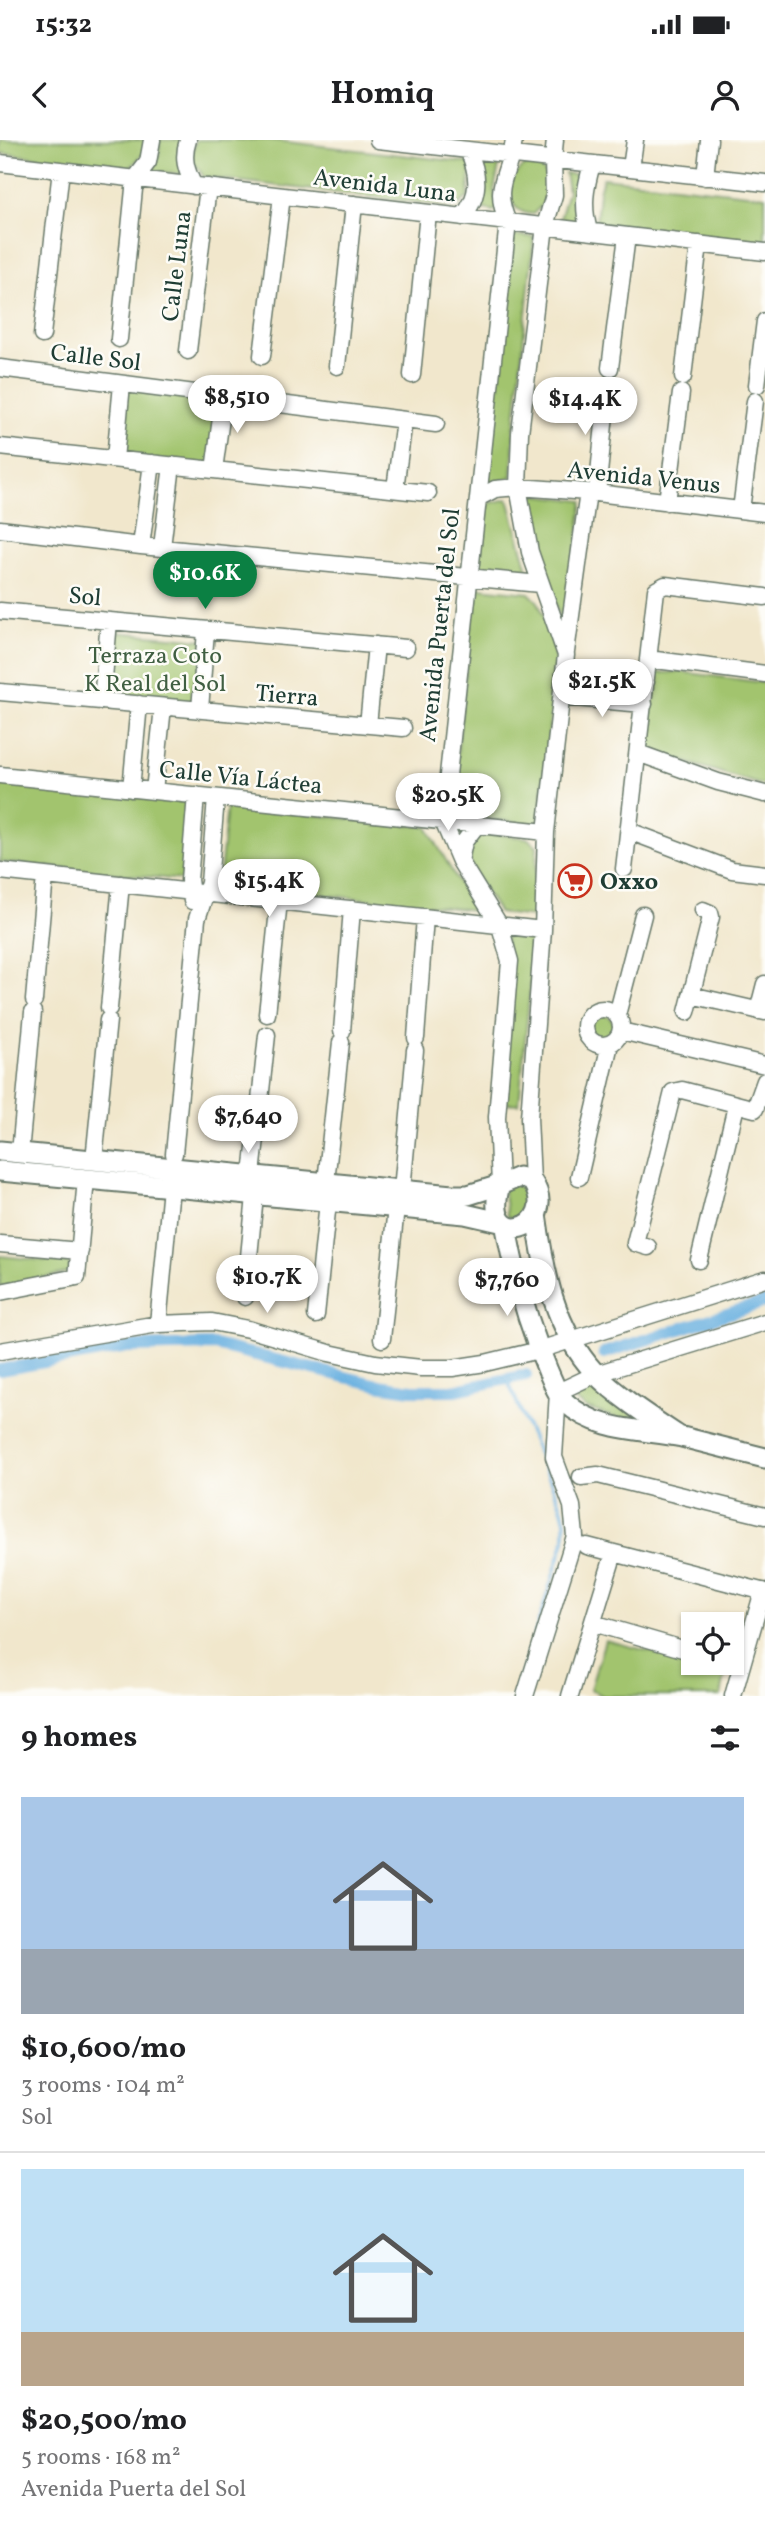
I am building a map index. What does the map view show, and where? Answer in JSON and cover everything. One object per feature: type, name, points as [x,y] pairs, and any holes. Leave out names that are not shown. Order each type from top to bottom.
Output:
[{"type":"main road","points":[[0,1151],[173,1170],[253,1175],[327,1192],[399,1199],[519,1229],[526,1227],[536,1214]]},
{"type":"main road","points":[[0,1171],[86,1179],[173,1170],[255,1196],[327,1192]]},
{"type":"main road","points":[[399,1199],[468,1195],[513,1178],[532,1181],[539,1199],[536,1214],[544,1270],[559,1318],[596,1374],[679,1437]]},
{"type":"main road","points":[[500,1185],[497,1205],[516,1278],[539,1350],[565,1402],[594,1419],[625,1430],[679,1437],[765,1458]]},
{"type":"street","points":[[119,339],[135,179],[148,162],[152,140]]},
{"type":"street","points":[[188,140],[185,167],[201,187]]},
{"type":"street","name":"Avenida Luna","points":[[378,140],[437,143],[468,150],[513,147],[553,160],[765,183]]},
{"type":"street","points":[[555,140],[554,195],[545,226],[520,433],[518,487],[530,552],[566,655]]},
{"type":"street","points":[[631,168],[635,140]]},
{"type":"street","points":[[705,177],[709,140]]},
{"type":"street","name":"Avenida Puerta del Sol","points":[[500,1185],[497,1117],[510,961],[500,926],[460,861],[443,821],[508,222],[501,205],[501,186],[513,147]]},
{"type":"street","points":[[462,217],[472,205],[477,189],[477,173],[468,150]]},
{"type":"street","name":"Avenida Luna","points":[[0,163],[765,252]]},
{"type":"street","points":[[589,231],[584,216],[584,196],[592,164]]},
{"type":"street","points":[[42,335],[61,170]]},
{"type":"street","name":"Calle Luna","points":[[188,351],[201,187]]},
{"type":"street","points":[[262,356],[282,196]]},
{"type":"street","points":[[337,366],[354,204]]},
{"type":"street","points":[[412,375],[428,213]]},
{"type":"street","points":[[532,1181],[529,1118],[543,930],[545,832],[566,655],[593,493],[626,236]]},
{"type":"street","points":[[667,502],[699,244]]},
{"type":"street","points":[[741,510],[765,321]]},
{"type":"street","name":"Calle Sol","points":[[0,368],[436,424]]},
{"type":"street","points":[[115,459],[122,384]]},
{"type":"street","points":[[214,470],[224,396]]},
{"type":"street","points":[[395,489],[404,420]]},
{"type":"street","points":[[0,447],[428,494]]},
{"type":"street","points":[[141,546],[152,463]]},
{"type":"street","points":[[162,547],[172,466]]},
{"type":"street","name":"Avenida Venus","points":[[478,498],[495,489],[518,487],[765,513]]},
{"type":"street","points":[[0,529],[141,546],[540,584]]},
{"type":"street","points":[[624,869],[655,595],[659,586],[672,585],[765,597]]},
{"type":"street","name":"Sol","points":[[0,611],[406,648]]},
{"type":"street","points":[[102,701],[109,621]]},
{"type":"street","points":[[200,710],[206,630]]},
{"type":"street","points":[[368,725],[376,645]]},
{"type":"street","points":[[648,659],[765,674]]},
{"type":"street","points":[[565,674],[646,682]]},
{"type":"street","name":"Tierra","points":[[0,692],[403,728]]},
{"type":"street","points":[[562,697],[644,704]]},
{"type":"street","points":[[131,789],[139,705]]},
{"type":"street","points":[[154,791],[163,707]]},
{"type":"street","points":[[638,753],[718,782],[765,794]]},
{"type":"street","name":"Calle Vía Láctea","points":[[0,775],[545,832]]},
{"type":"street","points":[[158,1324],[197,919],[195,795]]},
{"type":"street","points":[[198,892],[216,797]]},
{"type":"street","points":[[460,861],[464,842],[477,825]]},
{"type":"street","points":[[629,831],[732,870],[765,874]]},
{"type":"street","points":[[0,871],[543,930]]},
{"type":"street","points":[[20,1153],[45,876]]},
{"type":"street","points":[[94,1160],[121,884]]},
{"type":"street","points":[[267,1014],[279,901]]},
{"type":"street","points":[[316,1315],[352,909]]},
{"type":"street","points":[[687,1012],[711,916],[703,910]]},
{"type":"street","points":[[643,915],[619,1023],[617,1039],[610,1044],[594,1043],[587,1036],[584,1026],[588,1016],[597,1010],[608,1009],[619,1023],[765,1065]]},
{"type":"street","points":[[382,1339],[416,1044],[425,917]]},
{"type":"street","points":[[691,995],[761,1012],[765,984]]},
{"type":"street","points":[[253,1175],[267,1035]]},
{"type":"street","points":[[579,1177],[610,1044]]},
{"type":"street","points":[[648,1247],[635,1243],[671,1095],[675,1090],[682,1090],[736,1106],[757,1109],[765,1081]]},
{"type":"street","points":[[699,1260],[736,1106]]},
{"type":"street","points":[[0,1292],[77,1277],[86,1179]]},
{"type":"street","points":[[245,1297],[255,1196]]},
{"type":"street","points":[[0,1244],[80,1251]]},
{"type":"street","points":[[0,1351],[158,1324],[203,1322],[230,1325],[375,1363],[421,1368],[471,1366],[539,1350],[765,1279]]},
{"type":"street","points":[[525,1696],[575,1536],[572,1506],[554,1457],[558,1392],[596,1374],[765,1322]]},
{"type":"street","points":[[581,1477],[598,1475],[765,1516]]},
{"type":"street","points":[[587,1546],[764,1592],[744,1642]]},
{"type":"street","points":[[571,1696],[614,1553]]},
{"type":"street","points":[[593,1623],[681,1649]]},
{"type":"street","points":[[733,1696],[734,1675]]},
{"type":"green space","points":[[0,140],[147,140],[146,151],[130,168],[0,153]]},
{"type":"green space","points":[[160,140],[183,140],[182,174],[153,171],[159,156]]},
{"type":"green space","points":[[196,140],[269,140],[471,163],[468,197],[456,207],[204,177],[191,158]]},
{"type":"green space","points":[[482,164],[499,166],[494,190],[498,208],[494,211],[479,208],[485,181]]},
{"type":"green space","points":[[524,166],[539,168],[546,175],[546,201],[533,214],[517,208],[510,195],[513,179]]},
{"type":"green space","points":[[565,173],[583,176],[576,190],[576,221],[560,219],[568,191]]},
{"type":"green space","points":[[603,178],[765,196],[765,243],[596,223]]},
{"type":"green space","points":[[513,235],[534,237],[514,429],[512,477],[484,488]]},
{"type":"green space","points":[[122,384],[224,396],[214,470],[115,459]]},
{"type":"green space","points":[[529,494],[583,501],[565,632],[544,564]]},
{"type":"green space","points":[[508,499],[530,577],[476,570],[485,504]]},
{"type":"green space","points":[[479,588],[529,593],[538,602],[551,633],[556,664],[539,825],[451,814],[474,593]]},
{"type":"green space","name":"Terraza Coto K Real del Sol","points":[[114,632],[203,640],[197,705],[108,697]]},
{"type":"green space","points":[[681,672],[765,683],[765,786],[666,756],[646,746],[657,673]]},
{"type":"green space","points":[[0,784],[189,802],[182,880],[0,862]]},
{"type":"green space","points":[[227,806],[427,827],[474,910],[219,884]]},
{"type":"green space","points":[[485,833],[527,838],[537,846],[533,917],[499,913],[479,881],[470,860],[470,850],[475,841]]},
{"type":"green space","points":[[506,932],[535,935],[519,1104],[504,1103]]},
{"type":"green space","points":[[597,1015],[607,1015],[614,1022],[614,1032],[607,1039],[597,1039],[590,1032],[590,1022]]},
{"type":"green space","points":[[511,1182],[524,1188],[528,1206],[523,1217],[513,1219],[507,1216],[503,1187]]},
{"type":"green space","points":[[0,1256],[69,1263],[71,1272],[0,1287]]},
{"type":"green space","points":[[592,1390],[648,1423],[641,1426],[586,1408],[576,1401],[576,1395]]},
{"type":"green space","points":[[605,1640],[681,1659],[681,1675],[725,1675],[721,1696],[603,1696],[590,1689]]},
{"type":"waterway","points":[[604,1353],[765,1302]]},
{"type":"waterway","points":[[0,1370],[127,1347],[215,1345],[378,1385],[412,1390],[456,1390],[526,1375]]},
{"type":"waterway","points":[[507,1379],[561,1506],[565,1522],[565,1538],[515,1696]]},
{"type":"place","name":"Oxxo","points":[[575,881]]}]
